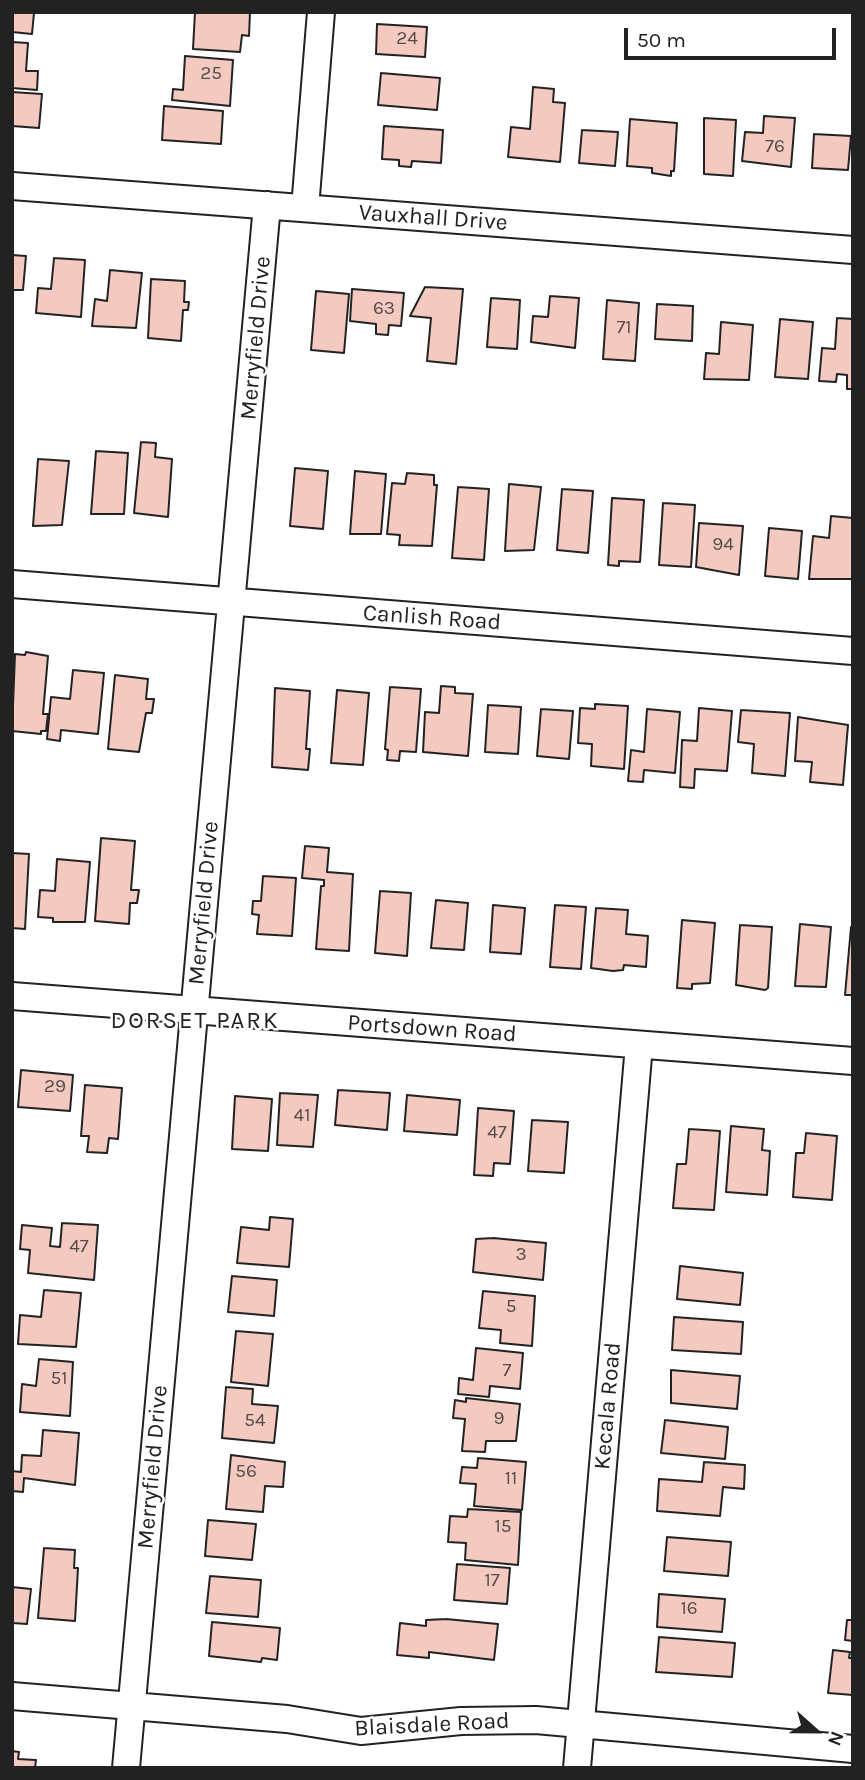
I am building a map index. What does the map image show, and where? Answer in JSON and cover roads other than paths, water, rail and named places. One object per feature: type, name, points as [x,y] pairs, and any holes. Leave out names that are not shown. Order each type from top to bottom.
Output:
[{"type":"street","points":[[305,208],[321,12]]},
{"type":"street","name":"Vauxhall Drive","points":[[12,186],[853,250]]},
{"type":"street","name":"Merryfield Drive","points":[[126,1768],[267,205]]},
{"type":"street","name":"Canlish Road","points":[[12,584],[853,650]]},
{"type":"street","name":"Portsdown Road","points":[[12,996],[853,1061]]},
{"type":"street","name":"Kecala Road","points":[[577,1768],[639,1045]]},
{"type":"street","name":"Blaisdale Road","points":[[12,1696],[288,1719],[361,1731],[461,1721],[536,1720],[853,1749]]},
{"type":"district","name":"DORSET PARK","points":[[195,1021]]}]
